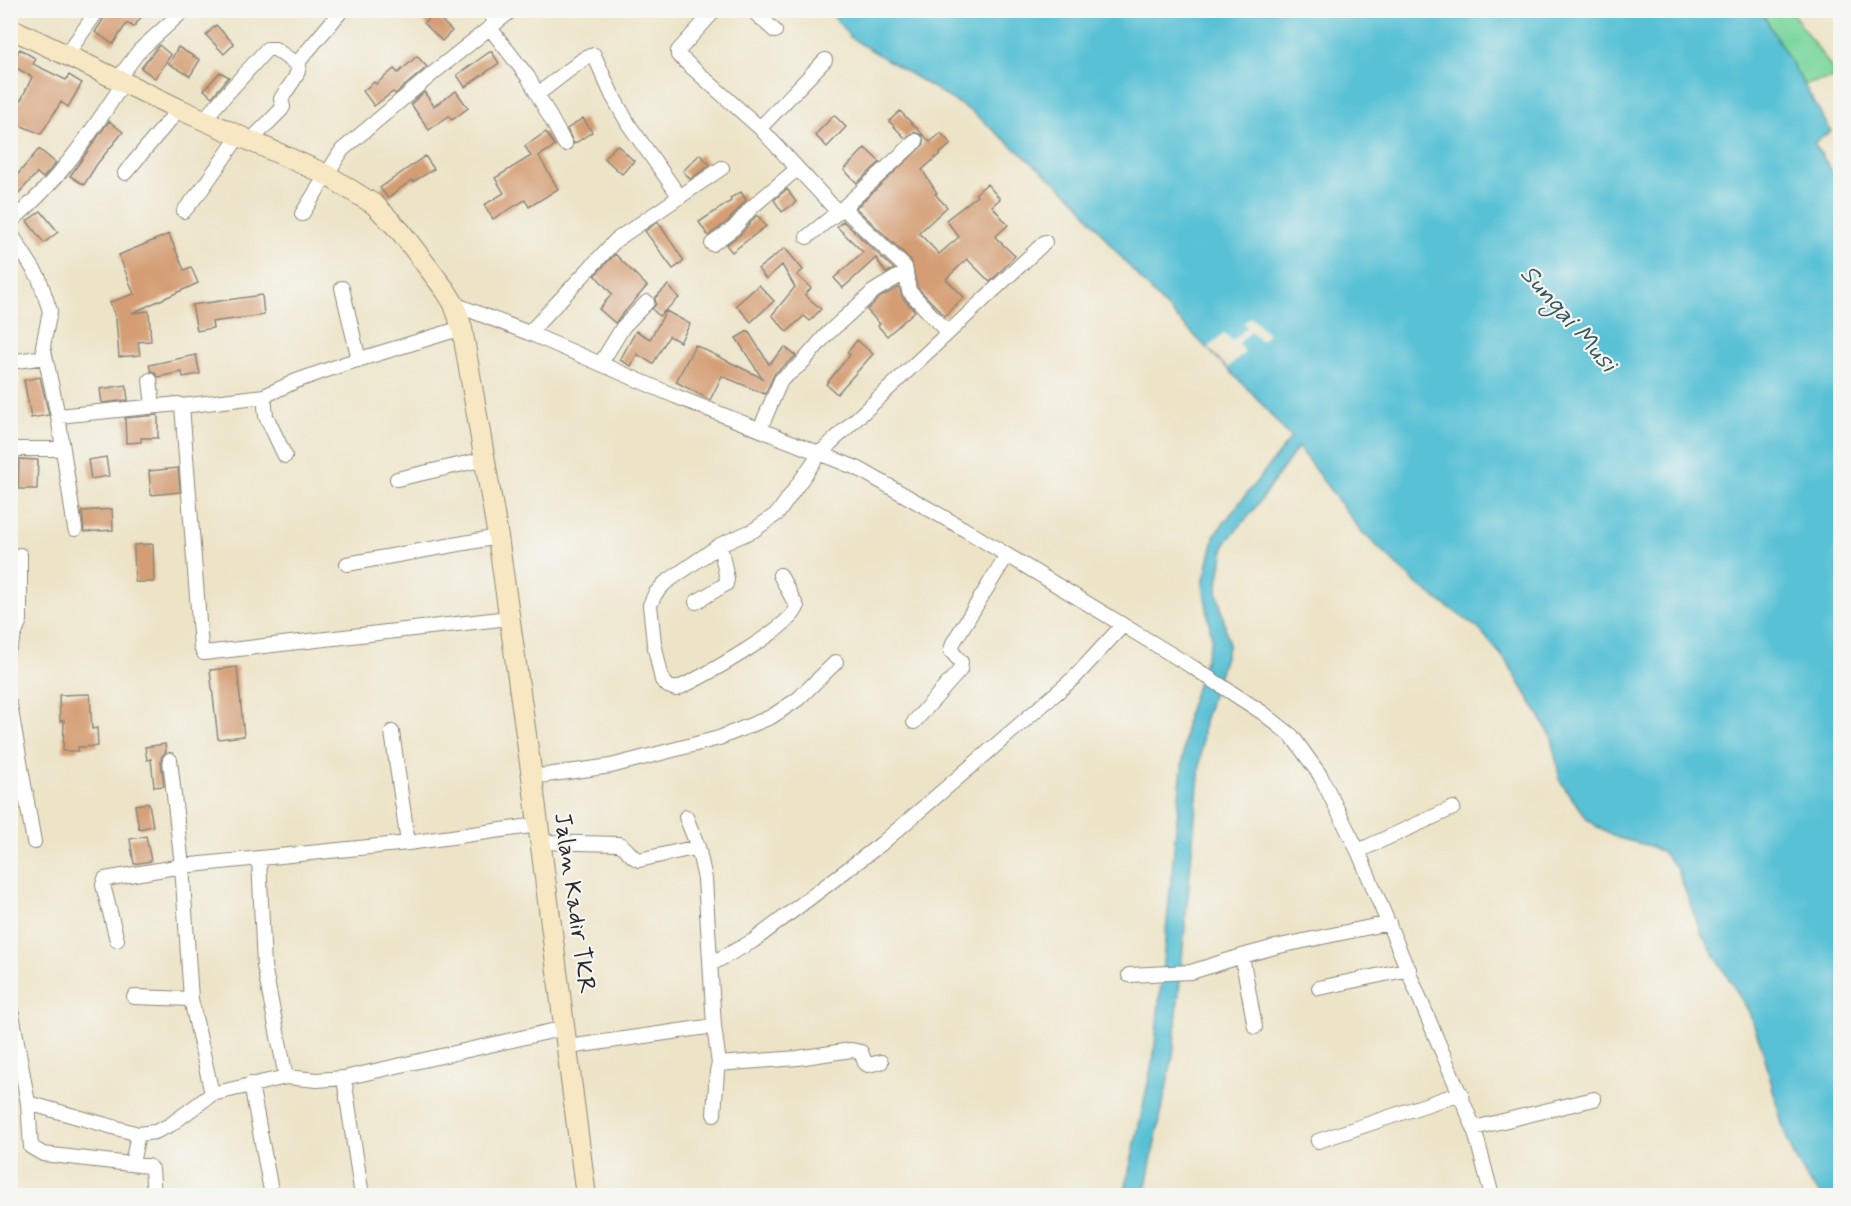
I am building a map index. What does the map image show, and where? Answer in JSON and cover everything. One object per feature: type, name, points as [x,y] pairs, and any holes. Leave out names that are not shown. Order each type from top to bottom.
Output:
[{"type":"street","points":[[67,54],[98,10]]},
{"type":"street","points":[[10,222],[34,202],[66,167],[138,51],[184,10]]},
{"type":"street","points":[[204,119],[267,49],[275,49],[295,63],[299,61],[342,10]]},
{"type":"street","points":[[487,10],[494,25],[538,94],[565,144]]},
{"type":"street","points":[[302,214],[337,157],[348,145],[512,10]]},
{"type":"street","points":[[715,10],[678,51],[678,55],[760,128],[797,169],[905,267],[909,291],[948,333]]},
{"type":"street","points":[[752,10],[776,31]]},
{"type":"street","name":"Jalan Kadir TKR","points":[[13,29],[327,175],[375,205],[401,232],[454,304],[462,328],[498,537],[532,777],[586,1196]]},
{"type":"street","points":[[538,94],[590,56],[672,202]]},
{"type":"street","points":[[760,128],[825,60]]},
{"type":"street","points":[[184,211],[244,138],[281,110],[283,107],[281,99],[296,77],[299,61]]},
{"type":"street","points":[[125,173],[179,108]]},
{"type":"street","points":[[807,237],[841,210],[916,141]]},
{"type":"street","points":[[529,333],[616,240],[722,168]]},
{"type":"street","points":[[712,244],[734,228],[752,207],[797,169]]},
{"type":"street","points":[[10,232],[39,278],[50,315],[43,346],[58,416],[75,529]]},
{"type":"street","points":[[780,575],[797,607],[792,615],[751,648],[689,684],[676,689],[668,686],[662,680],[654,643],[650,605],[655,594],[665,583],[720,545],[754,530],[778,513],[820,453],[1045,242]]},
{"type":"street","points":[[760,429],[781,380],[801,364],[826,335],[874,291],[906,272]]},
{"type":"street","points":[[342,288],[359,360]]},
{"type":"street","points":[[601,363],[623,327],[647,302]]},
{"type":"street","points":[[454,304],[529,333],[675,396],[860,469],[1194,668],[1292,736],[1320,775],[1358,851],[1461,1094],[1474,1128],[1492,1196]]},
{"type":"street","points":[[58,416],[153,406],[178,404],[182,406],[264,396],[296,381],[462,328]]},
{"type":"street","points":[[10,362],[45,357]]},
{"type":"street","points":[[150,380],[153,406]]},
{"type":"street","points":[[264,396],[266,416],[285,456]]},
{"type":"street","points":[[182,406],[201,647],[204,653],[509,618]]},
{"type":"street","points":[[10,449],[62,449]]},
{"type":"street","points":[[397,479],[485,459]]},
{"type":"street","points":[[347,564],[498,537]]},
{"type":"street","points":[[696,602],[726,584],[720,545]]},
{"type":"street","points":[[11,644],[20,620],[20,555]]},
{"type":"street","points":[[914,722],[960,670],[961,662],[951,651],[953,643],[1007,555]]},
{"type":"street","points":[[711,964],[753,940],[881,844],[1075,677],[1123,625]]},
{"type":"street","points":[[532,777],[611,766],[719,738],[771,717],[798,699],[836,662]]},
{"type":"street","points":[[10,705],[34,842]]},
{"type":"street","points":[[392,732],[408,843]]},
{"type":"street","points":[[170,760],[182,866],[191,999],[212,1094]]},
{"type":"street","points":[[10,793],[26,793]]},
{"type":"street","points":[[1358,851],[1453,808]]},
{"type":"street","points":[[686,817],[698,848],[705,879],[714,1026],[719,1064],[714,1114]]},
{"type":"street","points":[[117,940],[103,885],[105,879],[182,866],[408,843],[539,834],[619,844],[625,847],[632,857],[639,860],[698,848]]},
{"type":"street","points":[[258,859],[264,966],[286,1077]]},
{"type":"street","points":[[1129,975],[1191,972],[1242,956],[1389,924]]},
{"type":"street","points":[[1242,956],[1255,1027]]},
{"type":"street","points":[[1319,988],[1409,969]]},
{"type":"street","points":[[135,997],[191,999]]},
{"type":"street","points":[[10,1003],[28,1103],[30,1144],[36,1151],[148,1166],[152,1169],[154,1196]]},
{"type":"street","points":[[28,1103],[138,1134],[170,1125],[212,1094],[286,1077],[317,1080],[345,1078],[566,1037],[714,1026]]},
{"type":"street","points":[[719,1064],[798,1058],[851,1050],[861,1052],[868,1065],[881,1062]]},
{"type":"street","points":[[345,1078],[362,1196]]},
{"type":"street","points":[[251,1084],[272,1196]]},
{"type":"street","points":[[1318,1141],[1461,1094]]},
{"type":"street","points":[[1474,1128],[1594,1099]]},
{"type":"street","points":[[132,1164],[138,1134]]},
{"type":"green space","points":[[1761,11],[1791,11],[1838,77],[1803,85]]},
{"type":"water","name":"Sungai Musi","points":[[832,11],[1761,11],[1831,131],[1814,143],[1840,184],[1840,1195],[1821,1195],[1807,1179],[1795,1158],[1783,1128],[1762,1047],[1748,1010],[1701,933],[1677,868],[1663,853],[1650,846],[1618,838],[1600,829],[1586,818],[1560,781],[1552,737],[1507,662],[1479,629],[1420,587],[1361,531],[1298,447],[1252,512],[1225,543],[1217,590],[1229,644],[1204,721],[1173,1056],[1144,1195],[1124,1195],[1154,1055],[1187,716],[1212,639],[1203,584],[1215,534],[1291,438],[1253,394],[1160,301],[1114,249],[1076,200],[971,111],[851,38],[833,16]]},
{"type":"pier","points":[[1251,317],[1268,334],[1261,341],[1251,331],[1238,344],[1245,352],[1228,368],[1208,348],[1224,333],[1233,341],[1247,327],[1244,323]]},
{"type":"building","points":[[109,10],[135,10],[142,16],[134,27],[127,23],[113,44],[95,32]]},
{"type":"building","points":[[434,13],[452,31],[442,41],[424,23]]},
{"type":"building","points":[[216,25],[234,44],[224,54],[206,35]]},
{"type":"building","points":[[159,45],[171,55],[155,78],[141,68]]},
{"type":"building","points":[[178,47],[200,60],[190,76],[169,64]]},
{"type":"building","points":[[20,49],[36,59],[33,64],[66,80],[69,75],[82,83],[68,107],[61,102],[41,134],[10,121],[17,101],[20,102],[32,77],[10,64],[10,54],[15,56]]},
{"type":"building","points":[[491,51],[499,63],[465,87],[457,75]]},
{"type":"building","points":[[417,56],[427,67],[395,94],[393,92],[374,106],[363,91],[374,82],[376,84],[394,69],[398,73]]},
{"type":"building","points":[[220,72],[229,77],[212,97],[204,90]]},
{"type":"building","points":[[456,91],[468,108],[452,120],[449,116],[429,130],[411,104],[424,92],[434,106]]},
{"type":"building","points":[[900,111],[930,142],[941,133],[951,144],[922,170],[937,193],[935,194],[947,207],[919,233],[939,254],[959,237],[946,220],[977,196],[975,194],[987,184],[1000,199],[992,206],[1008,225],[995,237],[1015,256],[990,282],[967,259],[946,279],[964,297],[945,316],[917,287],[911,260],[856,208],[924,144],[922,135],[914,132],[905,138],[889,121]]},
{"type":"building","points":[[834,115],[846,127],[827,147],[815,135]]},
{"type":"building","points":[[583,118],[592,132],[574,144],[567,129]]},
{"type":"building","points":[[109,121],[123,132],[97,164],[84,185],[70,176]]},
{"type":"building","points":[[546,132],[555,146],[539,156],[558,189],[529,207],[525,200],[493,219],[484,205],[504,193],[495,178],[531,156],[525,146]]},
{"type":"building","points":[[617,145],[634,161],[622,174],[604,158]]},
{"type":"building","points":[[865,148],[880,162],[857,183],[844,170]]},
{"type":"building","points":[[39,149],[56,163],[43,178],[37,173],[10,203],[10,167],[18,174]]},
{"type":"building","points":[[700,154],[710,165],[690,179],[683,171]]},
{"type":"building","points":[[425,156],[434,169],[413,182],[412,180],[388,198],[380,188]]},
{"type":"building","points":[[787,189],[796,202],[782,212],[774,200]]},
{"type":"building","points":[[741,192],[746,200],[728,221],[708,236],[699,222]]},
{"type":"building","points":[[41,211],[58,232],[44,243],[27,221]]},
{"type":"building","points":[[756,216],[766,226],[732,252],[726,245],[741,234]]},
{"type":"building","points":[[843,221],[894,269],[886,273],[876,258],[843,288],[834,278],[863,252],[837,227]]},
{"type":"building","points":[[658,222],[684,261],[673,269],[645,231]]},
{"type":"building","points":[[169,234],[184,270],[191,267],[198,283],[132,313],[149,311],[151,341],[138,342],[140,355],[119,357],[116,319],[110,302],[134,294],[119,255]]},
{"type":"building","points":[[785,248],[803,270],[797,275],[811,288],[805,295],[821,309],[810,321],[804,316],[787,332],[772,315],[795,287],[782,265],[766,279],[758,269]]},
{"type":"building","points":[[615,254],[647,286],[615,323],[599,309],[612,294],[595,275]]},
{"type":"building","points":[[668,285],[679,298],[659,316],[652,309],[656,304],[655,298]]},
{"type":"building","points":[[759,285],[774,301],[751,322],[736,305]]},
{"type":"building","points":[[899,287],[902,297],[915,311],[887,336],[867,310],[879,298]]},
{"type":"building","points":[[262,295],[264,315],[212,322],[213,328],[197,331],[192,305]]},
{"type":"building","points":[[666,311],[690,324],[680,342],[669,336],[653,364],[637,354],[631,366],[620,360],[636,331],[650,339]]},
{"type":"building","points":[[748,331],[769,364],[785,347],[796,356],[775,373],[765,394],[722,376],[710,400],[676,382],[695,345],[762,378],[736,338]]},
{"type":"building","points":[[857,340],[873,354],[837,394],[826,384],[850,355],[847,353]]},
{"type":"building","points":[[196,355],[200,374],[183,377],[182,372],[158,377],[151,371],[149,365]]},
{"type":"building","points":[[40,377],[49,415],[31,418],[24,380]]},
{"type":"building","points":[[126,385],[128,400],[102,403],[100,389]]},
{"type":"building","points":[[158,415],[158,438],[141,438],[141,442],[126,443],[125,418]]},
{"type":"building","points":[[106,457],[109,476],[91,479],[88,460]]},
{"type":"building","points":[[19,459],[38,460],[37,489],[18,489]]},
{"type":"building","points":[[178,468],[180,492],[151,495],[149,471]]},
{"type":"building","points":[[112,509],[113,530],[84,532],[82,511]]},
{"type":"building","points":[[153,544],[154,582],[135,582],[134,545]]},
{"type":"building","points":[[237,667],[244,736],[218,739],[210,670]]},
{"type":"building","points":[[90,694],[92,729],[97,728],[98,746],[78,747],[78,751],[63,751],[64,720],[60,721],[59,695]]},
{"type":"building","points":[[165,744],[166,752],[161,761],[164,786],[154,787],[151,759],[147,760],[145,747]]},
{"type":"building","points":[[149,803],[153,826],[139,829],[135,805]]},
{"type":"building","points":[[146,836],[151,861],[134,864],[130,839]]}]
